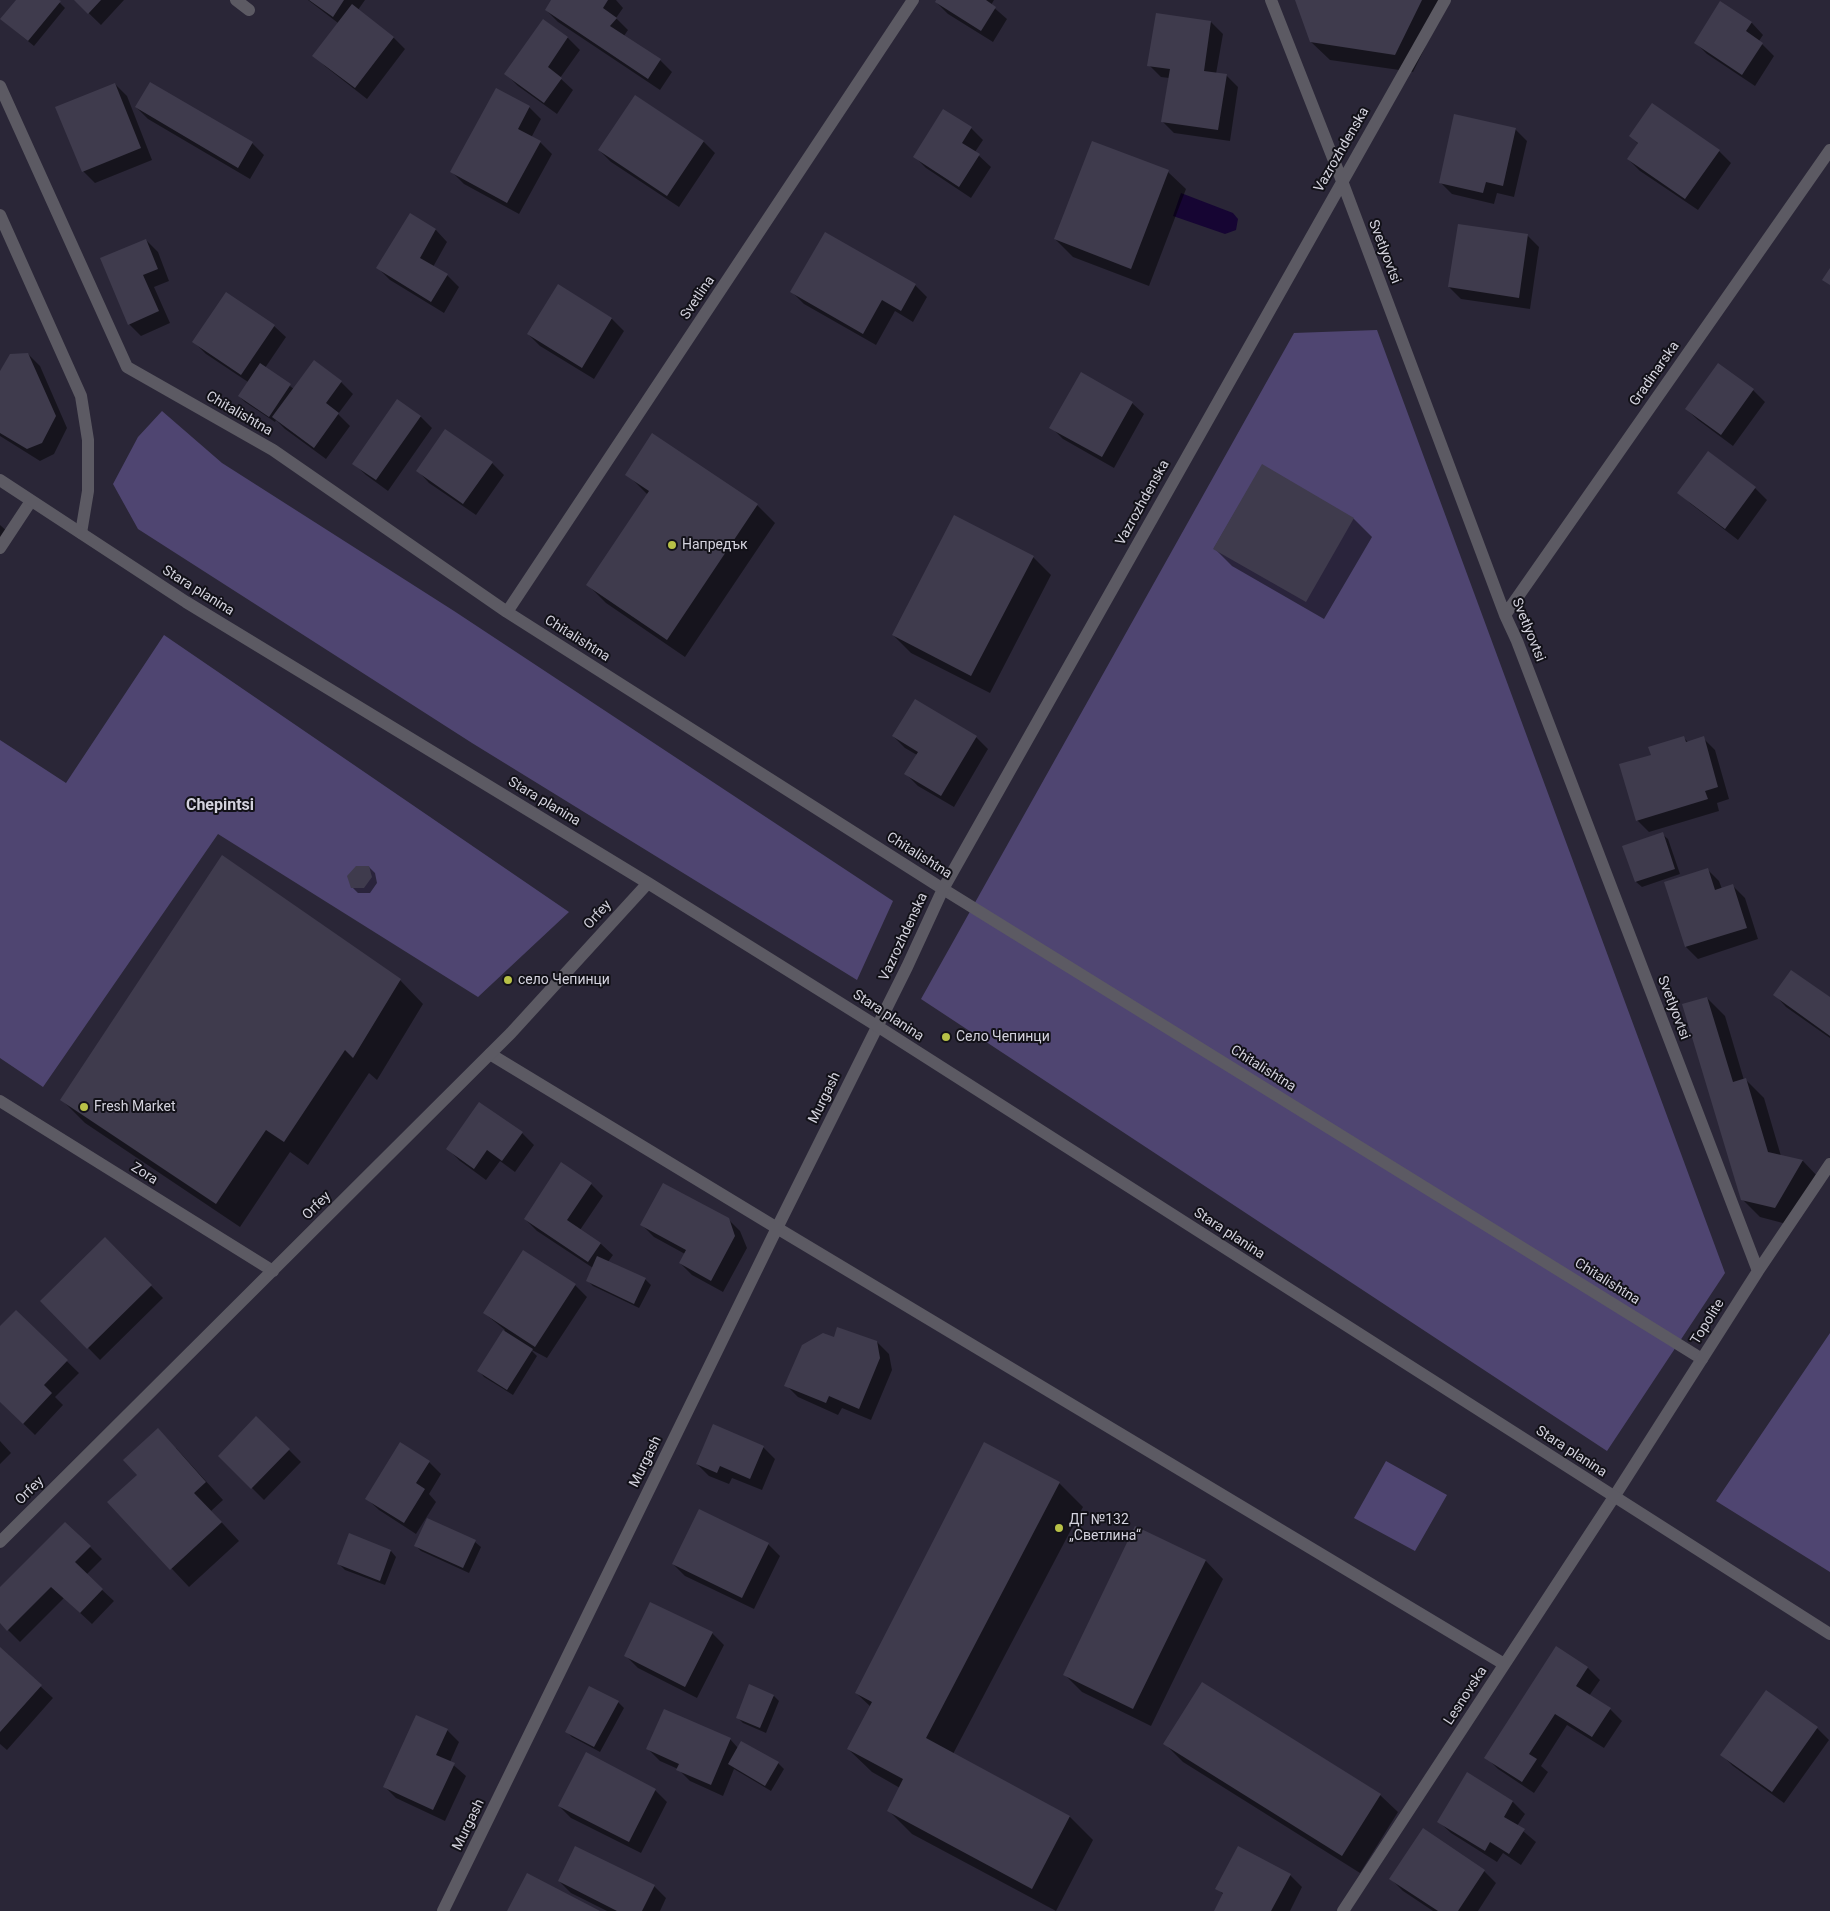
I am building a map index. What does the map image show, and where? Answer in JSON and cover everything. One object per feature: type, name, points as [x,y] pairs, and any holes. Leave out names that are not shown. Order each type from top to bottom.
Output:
[{"type":"street","points":[[236,0],[249,10]]},
{"type":"street","name":"Svetlina","points":[[507,612],[914,0]]},
{"type":"street","name":"Svetlyovtsi","points":[[1271,0],[1342,181],[1505,615],[1517,641],[1758,1271]]},
{"type":"street","name":"Vazrozhdenska","points":[[877,1026],[943,889],[1445,0]]},
{"type":"street","name":"Chitalishtna","points":[[0,86],[127,367],[273,450],[507,612],[943,889],[1702,1359]]},
{"type":"street","name":"Gradinarska","points":[[1505,615],[1830,150]]},
{"type":"street","points":[[0,215],[81,396],[88,440],[88,491],[81,533]]},
{"type":"street","name":"Stara planina","points":[[0,480],[186,602],[648,883],[877,1026],[1830,1634]]},
{"type":"street","points":[[0,548],[31,502]]},
{"type":"street","name":"Orfey","points":[[0,1542],[511,1033],[648,883]]},
{"type":"street","name":"Murgash","points":[[443,1911],[877,1026]]},
{"type":"street","points":[[490,1054],[1504,1664]]},
{"type":"street","name":"Zora","points":[[0,1101],[274,1271]]},
{"type":"street","name":"Topolite","points":[[1614,1497],[1758,1271],[1830,1164]]},
{"type":"street","name":"Lesnovska","points":[[1343,1911],[1614,1497]]},
{"type":"shaded area","points":[[1181,193],[1233,213],[1238,219],[1236,230],[1225,234],[1173,216]]},
{"type":"shaded area","points":[[1377,330],[1725,1273],[1607,1451],[921,999],[1294,333]]},
{"type":"shaded area","points":[[162,411],[222,463],[454,611],[893,901],[857,980],[472,743],[138,529],[113,484],[138,437]]},
{"type":"shaded area","points":[[164,635],[569,912],[478,997],[218,834],[43,1087],[0,1058],[0,740],[66,783]]},
{"type":"shaded area","points":[[1830,1333],[1830,1572],[1716,1501]]},
{"type":"shaded area","points":[[1386,1461],[1447,1495],[1415,1551],[1354,1518]]},
{"type":"building","points":[[16,0],[61,1],[28,41],[0,19]]},
{"type":"building","points":[[74,0],[101,0],[88,14]]},
{"type":"building","points":[[309,0],[344,0],[333,17]]},
{"type":"building","points":[[551,0],[608,0],[603,8],[617,18],[610,26],[661,59],[648,79],[545,10]]},
{"type":"building","points":[[936,0],[986,0],[996,7],[981,31],[935,2]]},
{"type":"building","points":[[1295,0],[1422,0],[1395,55],[1310,42]]},
{"type":"building","points":[[1720,1],[1752,22],[1746,31],[1763,43],[1742,75],[1694,43]]},
{"type":"building","points":[[352,4],[394,37],[355,88],[312,56]]},
{"type":"building","points":[[1156,13],[1211,21],[1204,71],[1227,74],[1218,130],[1161,122],[1170,69],[1147,66]]},
{"type":"building","points":[[543,19],[568,37],[548,67],[562,78],[544,103],[504,74]]},
{"type":"building","points":[[150,82],[253,142],[238,168],[135,107]]},
{"type":"building","points":[[115,83],[141,148],[82,172],[55,107]]},
{"type":"building","points":[[496,88],[530,106],[518,129],[541,141],[507,203],[450,172]]},
{"type":"building","points":[[635,95],[704,141],[667,196],[598,150]]},
{"type":"building","points":[[1652,103],[1720,150],[1685,199],[1627,159],[1638,143],[1629,136]]},
{"type":"building","points":[[943,109],[972,127],[962,143],[980,154],[959,187],[913,157]]},
{"type":"building","points":[[1454,114],[1516,128],[1503,186],[1486,182],[1483,193],[1439,183]]},
{"type":"building","points":[[1092,141],[1169,170],[1131,269],[1054,239]]},
{"type":"building","points":[[410,213],[436,229],[420,258],[448,274],[431,302],[376,268]]},
{"type":"building","points":[[1458,224],[1528,234],[1519,298],[1448,287]]},
{"type":"building","points":[[825,232],[916,284],[901,311],[882,300],[863,334],[790,292]]},
{"type":"building","points":[[146,239],[158,269],[143,275],[159,311],[128,325],[100,258]]},
{"type":"building","points":[[1830,268],[1830,285],[1822,280]]},
{"type":"building","points":[[558,284],[612,318],[582,368],[527,334]]},
{"type":"building","points":[[226,292],[275,325],[241,375],[192,342]]},
{"type":"building","points":[[28,353],[56,416],[42,443],[27,449],[0,433],[0,371],[10,354]]},
{"type":"building","points":[[314,360],[342,381],[326,403],[339,413],[314,448],[272,417]]},
{"type":"building","points":[[260,363],[291,384],[269,417],[238,396]]},
{"type":"building","points":[[1718,363],[1754,389],[1721,435],[1685,409]]},
{"type":"building","points":[[1081,372],[1133,402],[1102,457],[1049,428]]},
{"type":"building","points":[[397,399],[421,416],[376,480],[352,464]]},
{"type":"building","points":[[445,429],[493,462],[463,504],[416,471]]},
{"type":"building","name":"Напредък","points":[[652,433],[758,504],[667,640],[586,585],[649,491],[625,475]]},
{"type":"building","points":[[1708,451],[1756,487],[1725,529],[1677,493]]},
{"type":"building","points":[[1262,464],[1354,518],[1306,602],[1213,549]]},
{"type":"building","points":[[954,515],[1034,556],[971,676],[892,635]]},
{"type":"building","points":[[915,699],[977,736],[941,796],[904,774],[918,752],[892,736]]},
{"type":"building","points":[[1684,736],[1686,742],[1704,736],[1718,787],[1705,791],[1708,799],[1636,821],[1619,764],[1651,755],[1648,747]]},
{"type":"building","points":[[1663,832],[1675,869],[1635,882],[1622,846]]},
{"type":"building","points":[[222,855],[401,979],[353,1058],[345,1050],[284,1142],[266,1130],[216,1204],[60,1100]]},
{"type":"building","points":[[356,866],[369,866],[372,877],[364,888],[351,888],[347,876]]},
{"type":"building","points":[[1708,868],[1715,890],[1733,884],[1747,928],[1685,947],[1664,882]]},
{"type":"building","points":[[1791,970],[1830,997],[1830,1036],[1773,995]]},
{"type":"building","points":[[1707,997],[1733,1082],[1746,1078],[1768,1152],[1803,1160],[1775,1208],[1741,1200],[1682,1004]]},
{"type":"building","points":[[479,1102],[523,1132],[502,1161],[487,1150],[474,1169],[446,1149]]},
{"type":"building","points":[[561,1162],[592,1183],[567,1220],[601,1243],[588,1262],[524,1219]]},
{"type":"building","points":[[663,1183],[729,1218],[735,1236],[711,1281],[679,1263],[686,1250],[640,1225]]},
{"type":"building","points":[[105,1237],[152,1285],[87,1349],[40,1301]]},
{"type":"building","points":[[523,1250],[576,1284],[535,1347],[483,1313]]},
{"type":"building","points":[[597,1256],[646,1278],[634,1304],[586,1281]]},
{"type":"building","points":[[16,1310],[68,1360],[44,1385],[52,1393],[23,1424],[0,1402],[0,1326]]},
{"type":"building","points":[[837,1327],[877,1341],[880,1358],[859,1409],[829,1396],[826,1403],[784,1386],[802,1345],[823,1333],[834,1337]]},
{"type":"building","points":[[503,1330],[533,1349],[507,1390],[477,1371]]},
{"type":"building","points":[[256,1416],[290,1449],[251,1489],[218,1456]]},
{"type":"building","points":[[713,1424],[764,1446],[750,1479],[720,1466],[717,1473],[696,1464]]},
{"type":"building","points":[[158,1428],[206,1482],[194,1493],[222,1522],[170,1570],[107,1502],[137,1475],[123,1460]]},
{"type":"building","points":[[400,1442],[430,1461],[416,1483],[425,1489],[404,1523],[365,1499]]},
{"type":"building","points":[[984,1442],[1060,1482],[926,1738],[1070,1816],[1032,1889],[887,1811],[903,1779],[847,1749],[872,1702],[855,1693]]},
{"type":"building","points":[[699,1509],[769,1543],[742,1598],[672,1564]]},
{"type":"building","points":[[427,1518],[476,1540],[463,1568],[414,1546]]},
{"type":"building","points":[[65,1522],[91,1546],[75,1562],[103,1589],[80,1613],[51,1587],[7,1631],[0,1623],[0,1587]]},
{"type":"building","points":[[1135,1526],[1206,1560],[1133,1709],[1063,1675]]},
{"type":"building","points":[[349,1533],[391,1550],[380,1581],[337,1564]]},
{"type":"building","points":[[650,1602],[713,1632],[685,1687],[624,1656]]},
{"type":"building","points":[[1556,1646],[1588,1667],[1576,1686],[1611,1708],[1592,1737],[1555,1714],[1529,1754],[1537,1759],[1522,1782],[1484,1758]]},
{"type":"building","points":[[0,1647],[42,1685],[0,1732]]},
{"type":"building","points":[[1202,1682],[1381,1794],[1342,1856],[1163,1744]]},
{"type":"building","points":[[749,1684],[774,1695],[760,1728],[736,1718]]},
{"type":"building","points":[[589,1686],[619,1701],[594,1747],[565,1732]]},
{"type":"building","points":[[1766,1690],[1818,1727],[1772,1792],[1720,1755]]},
{"type":"building","points":[[664,1709],[731,1738],[711,1785],[676,1770],[679,1764],[646,1749]]},
{"type":"building","points":[[416,1715],[448,1729],[436,1755],[455,1763],[433,1810],[383,1787]]},
{"type":"building","points":[[741,1741],[779,1762],[765,1786],[728,1764]]},
{"type":"building","points":[[586,1752],[656,1789],[629,1842],[558,1806]]},
{"type":"building","points":[[1467,1772],[1513,1801],[1504,1817],[1525,1829],[1509,1854],[1490,1842],[1485,1851],[1437,1822]]},
{"type":"building","points":[[1423,1828],[1485,1870],[1458,1911],[1438,1911],[1389,1879]]},
{"type":"building","points":[[575,1846],[655,1885],[642,1911],[617,1911],[558,1881]]},
{"type":"building","points":[[1238,1846],[1291,1874],[1271,1911],[1214,1911],[1223,1893],[1215,1889]]},
{"type":"building","points":[[527,1873],[600,1911],[507,1911]]},
{"type":"place","name":"Напредък","points":[[672,545]]},
{"type":"place","name":"село Чепинци","points":[[508,980]]},
{"type":"place","name":"Село Чепинци","points":[[946,1037]]},
{"type":"place","name":"Fresh Market","points":[[84,1107]]},
{"type":"place","name":"ДГ №132 „Светлина“","points":[[1059,1528]]},
{"type":"district","name":"Chepintsi","points":[[220,806]]}]
